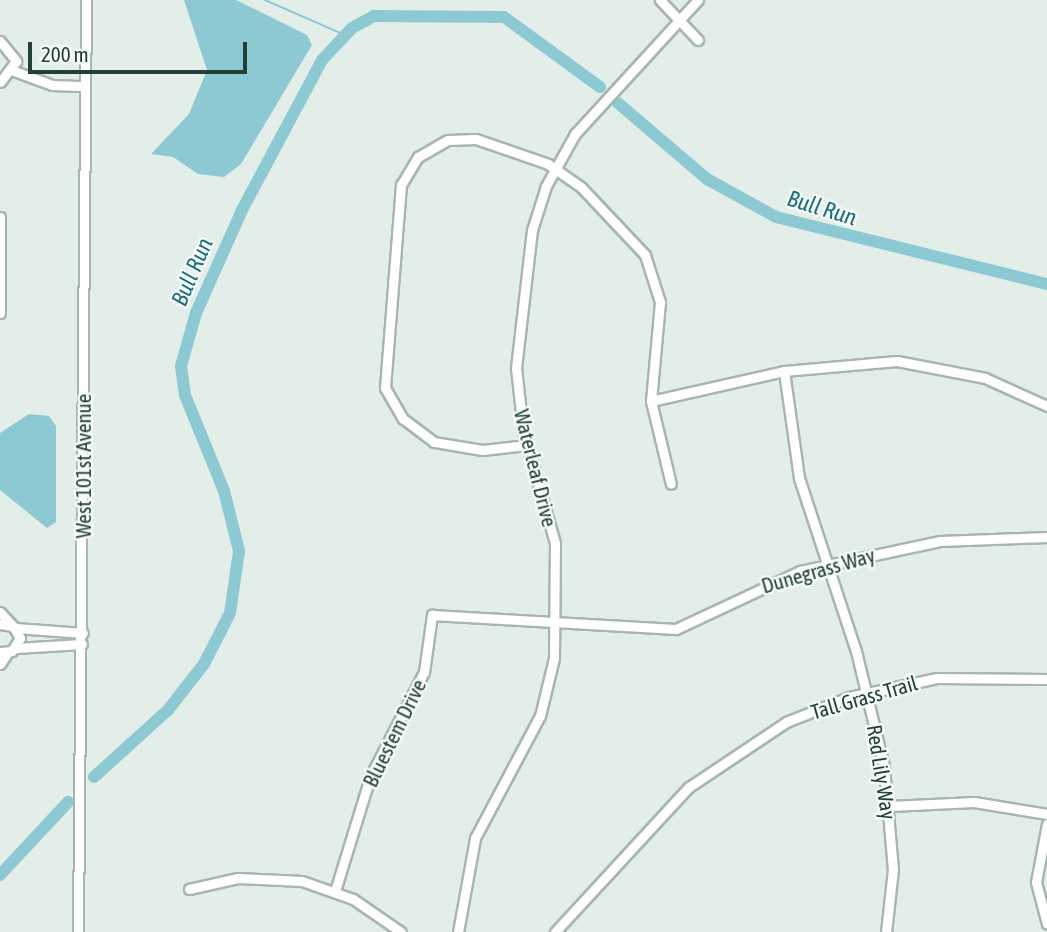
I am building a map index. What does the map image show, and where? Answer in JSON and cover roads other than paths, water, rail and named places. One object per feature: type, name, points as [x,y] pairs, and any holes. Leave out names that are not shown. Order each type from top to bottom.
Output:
[{"type":"street","name":"West 101st Avenue","points":[[78,932],[83,633],[86,0]]},
{"type":"street","points":[[660,0],[698,40]]},
{"type":"street","name":"Waterleaf Drive","points":[[458,932],[471,849],[540,716],[557,625],[555,543],[527,445],[516,377],[518,309],[532,230],[554,168],[584,121],[682,22],[698,0]]},
{"type":"street","points":[[0,41],[14,52],[14,71]]},
{"type":"street","points":[[14,71],[52,85],[85,86]]},
{"type":"street","points":[[0,82],[14,71]]},
{"type":"street","points":[[527,445],[482,450],[444,445],[417,432],[395,409],[383,361],[398,198],[418,157],[454,138],[482,140],[554,168],[633,239],[651,265],[660,302],[651,401],[671,484]]},
{"type":"street","points":[[0,217],[0,313]]},
{"type":"street","points":[[651,401],[784,371],[865,362],[920,363],[985,378],[1047,406]]},
{"type":"street","name":"Red Lily Way","points":[[784,371],[799,478],[867,692],[890,806],[893,892],[886,932]]},
{"type":"street","name":"Dunegrass Way","points":[[432,615],[557,625],[681,628],[771,580],[827,565],[940,541],[1047,537]]},
{"type":"street","points":[[0,612],[13,626]]},
{"type":"street","name":"Bluestem Drive","points":[[335,891],[365,789],[424,672],[432,615]]},
{"type":"street","points":[[0,624],[83,633]]},
{"type":"street","points":[[0,664],[8,651],[13,626]]},
{"type":"street","points":[[8,651],[82,644]]},
{"type":"street","name":"Tall Grass Trail","points":[[555,932],[709,770],[786,722],[867,692],[955,675],[1047,679]]},
{"type":"street","points":[[890,806],[974,802],[1047,814]]},
{"type":"street","points":[[1047,824],[1036,882],[1047,924]]},
{"type":"street","points":[[190,889],[259,877],[335,891],[401,932]]},
{"type":"water","points":[[184,0],[236,0],[307,35],[312,45],[241,164],[224,177],[198,174],[173,157],[151,154],[189,114],[207,70]]},
{"type":"water","points":[[29,414],[49,416],[56,426],[56,522],[47,528],[0,490],[0,433]]},
{"type":"waterway","points":[[265,0],[345,35]]},
{"type":"waterway","name":"Bull Run","points":[[94,777],[168,710],[204,664],[230,613],[239,551],[224,491],[185,395],[181,366],[196,313],[242,210],[322,60],[352,28],[374,16],[504,17],[600,87]]},
{"type":"waterway","name":"Bull Run","points":[[618,103],[707,179],[776,217],[1047,284]]},
{"type":"waterway","name":"Bull Run","points":[[0,875],[68,802]]}]
